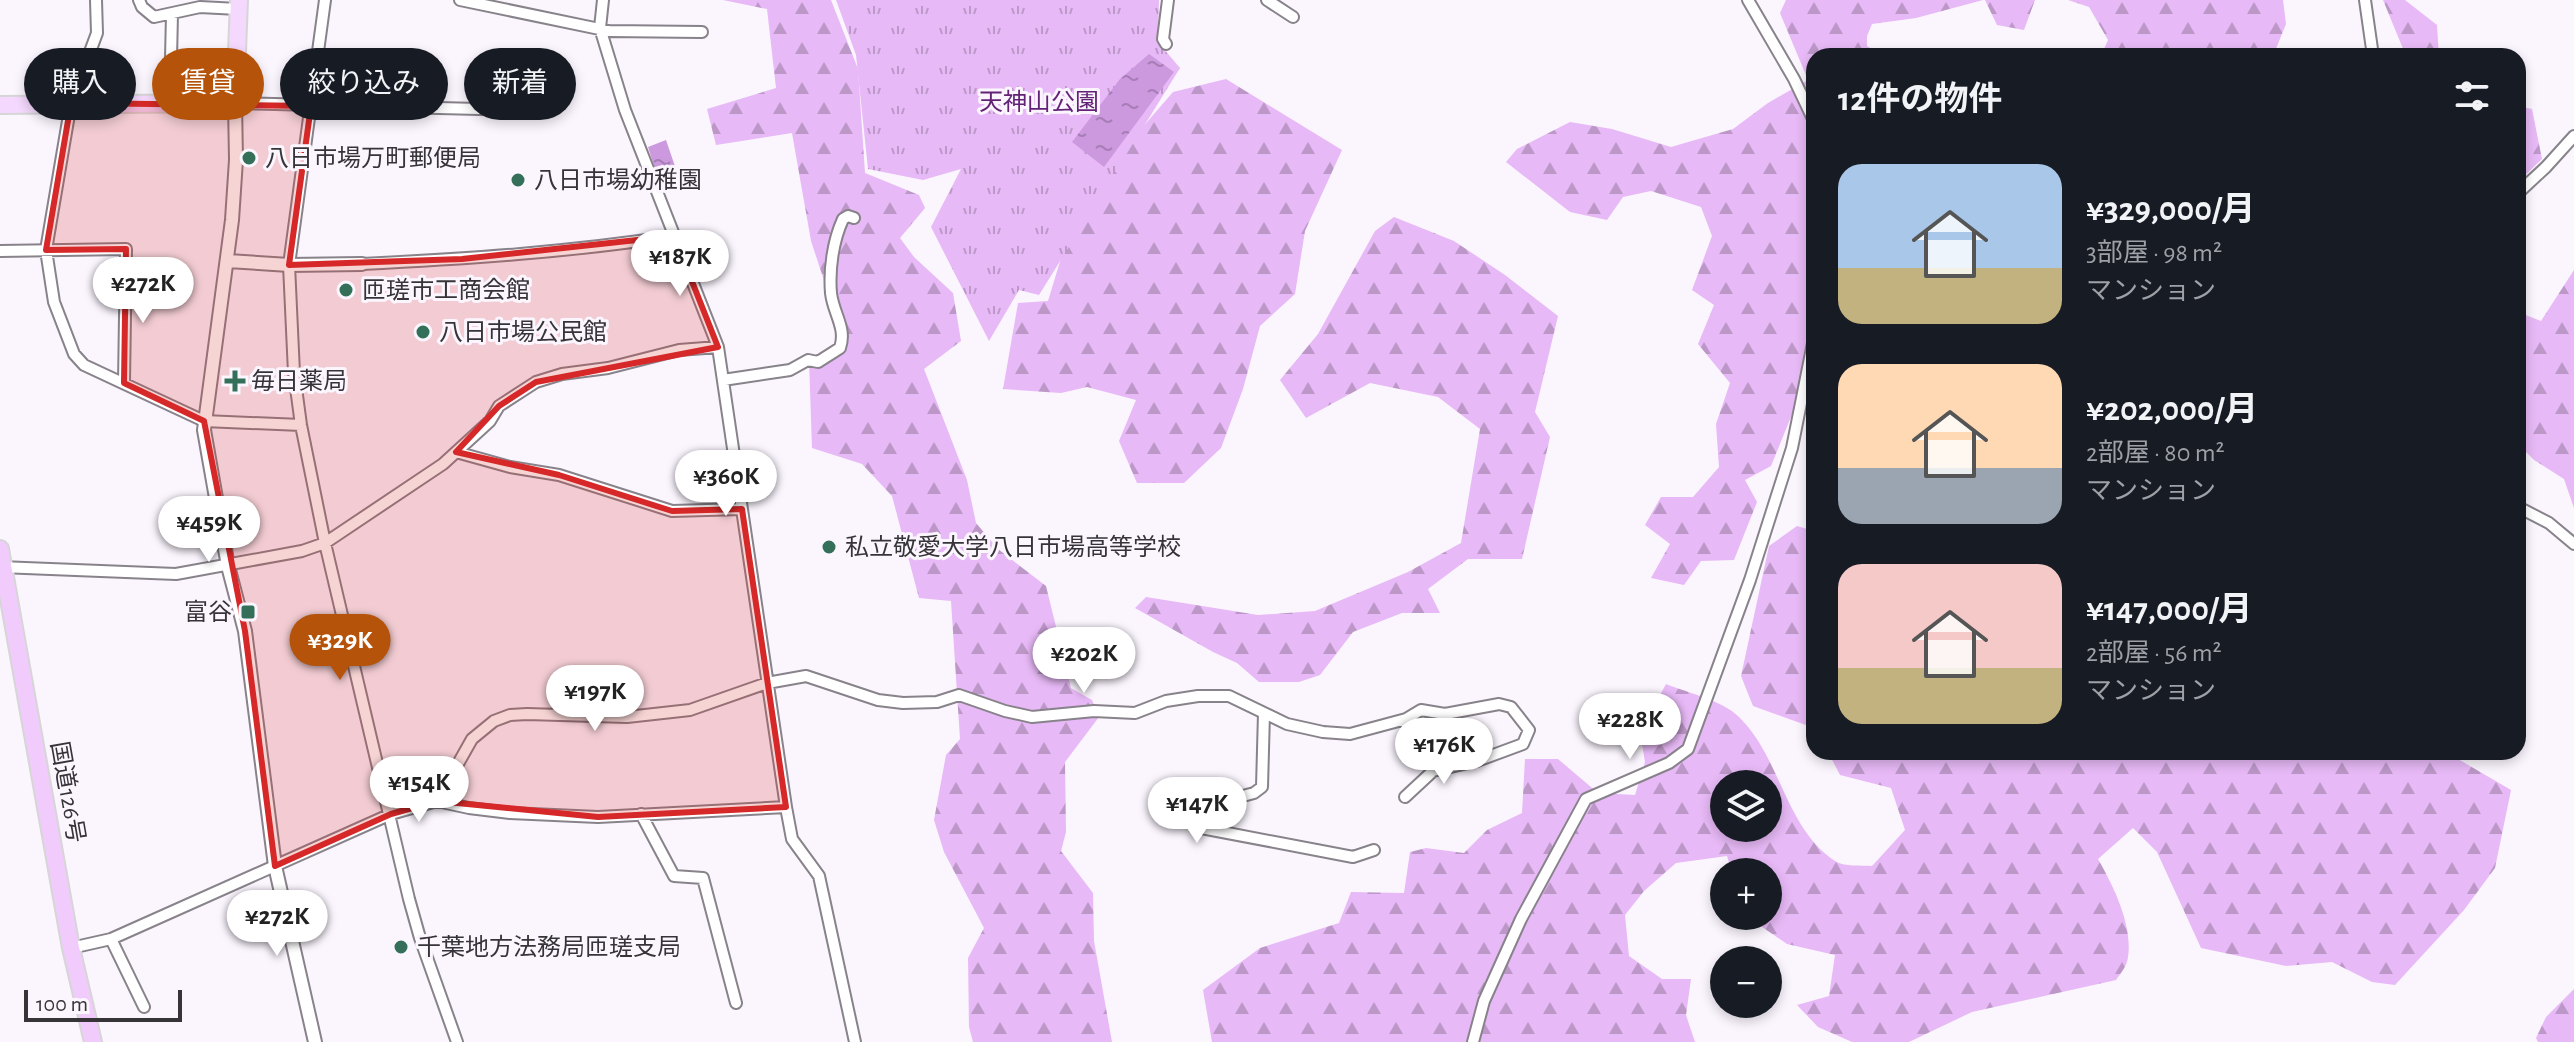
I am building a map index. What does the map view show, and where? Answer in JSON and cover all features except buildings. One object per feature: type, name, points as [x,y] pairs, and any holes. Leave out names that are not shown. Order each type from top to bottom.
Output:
[{"type":"highway","name":"国道126号","points":[[0,549],[71,948],[93,1042]]},
{"type":"main road","points":[[237,48],[238,5]]},
{"type":"main road","points":[[0,105],[24,104]]},
{"type":"street","points":[[91,48],[97,33],[96,0]]},
{"type":"street","points":[[139,0],[154,17],[200,7],[238,5]]},
{"type":"street","points":[[319,48],[325,0]]},
{"type":"street","points":[[460,0],[609,31],[702,32]]},
{"type":"street","points":[[603,0],[600,28],[625,110],[718,347],[792,839],[819,876],[855,1042]]},
{"type":"street","points":[[1166,44],[1163,39],[1168,0]]},
{"type":"street","points":[[1267,0],[1293,17]]},
{"type":"street","points":[[1748,0],[1806,104]]},
{"type":"street","points":[[2365,0],[2372,48]]},
{"type":"street","points":[[171,48],[172,14]]},
{"type":"street","points":[[68,120],[46,250],[54,302],[74,354],[84,365],[204,421],[301,425]]},
{"type":"street","points":[[235,120],[236,179],[228,261],[204,421],[228,566],[245,631],[275,866],[315,1042]]},
{"type":"street","points":[[309,120],[289,265],[294,373],[301,425],[325,543],[420,938],[457,1042]]},
{"type":"street","points":[[2526,186],[2574,136]]},
{"type":"street","points":[[723,380],[790,370],[808,360],[818,362],[840,348],[841,325],[831,294],[834,245],[843,219],[848,216],[854,218]]},
{"type":"street","points":[[228,261],[289,265],[362,264],[572,250],[674,236]]},
{"type":"street","points":[[0,251],[126,249],[124,383]]},
{"type":"street","points":[[2,568],[176,574],[302,551],[325,543],[456,452],[490,421],[499,406],[536,382],[679,350],[718,347]]},
{"type":"street","points":[[1473,1042],[1484,1001],[1521,919],[1586,799],[1669,763],[1688,749],[1750,580],[1792,448],[1806,378]]},
{"type":"street","points":[[456,452],[510,467],[559,475],[672,511],[742,509]]},
{"type":"street","points":[[2526,511],[2549,523],[2574,544]]},
{"type":"street","points":[[437,801],[472,739],[494,721],[510,715],[627,717],[690,710],[767,683],[806,676],[878,700],[937,702],[959,695],[1032,717],[1094,711],[1135,713],[1166,701],[1198,696],[1229,696],[1287,724],[1323,732],[1350,734],[1406,719],[1421,710],[1445,714],[1499,704],[1511,707],[1529,730],[1523,744],[1477,761],[1433,771],[1405,797]]},
{"type":"street","points":[[1264,713],[1262,787],[1254,793],[1206,806],[1196,827],[1353,857],[1374,850]]},
{"type":"street","points":[[1406,719],[1413,743],[1432,757],[1477,761]]},
{"type":"street","points":[[71,948],[111,939],[391,814],[437,801],[510,813],[598,817],[786,807]]},
{"type":"street","points":[[641,814],[674,876],[703,878],[736,1003]]},
{"type":"street","points":[[111,939],[144,1007]]},
{"type":"highlighted area","points":[[71,103],[311,106],[289,265],[462,259],[674,236],[718,347],[536,382],[499,406],[456,452],[559,475],[672,511],[742,509],[786,807],[598,817],[437,801],[391,814],[275,866],[245,631],[204,421],[124,383],[126,249],[46,250]]},
{"type":"green space","points":[[723,0],[831,0],[858,69],[865,173],[919,195],[925,208],[900,238],[914,257],[953,293],[961,341],[924,369],[967,480],[976,523],[998,549],[1046,586],[1071,688],[1092,700],[1099,717],[1065,762],[1066,832],[1061,851],[1093,893],[1094,941],[1112,1042],[973,1042],[969,1027],[968,958],[984,928],[944,852],[934,820],[946,755],[960,739],[951,601],[919,598],[892,496],[862,464],[812,448],[809,360],[846,347],[811,241],[792,133],[716,145],[707,109],[776,88],[767,9]]},
{"type":"green space","name":"天神山公園","points":[[836,0],[1159,0],[1158,42],[1180,68],[1039,295],[1019,290],[989,341],[931,227],[961,169],[923,180],[868,169],[856,55]]},
{"type":"green space","points":[[1786,0],[1983,0],[1916,18],[1872,24],[1867,36],[1867,46],[1870,48],[1806,48],[1806,75],[1780,13]]},
{"type":"green space","points":[[1985,0],[2035,0],[2024,30],[1997,25]]},
{"type":"green space","points":[[2068,0],[2283,0],[2286,24],[2276,48],[2104,48],[2108,40],[2089,7]]},
{"type":"green space","points":[[2383,0],[2405,0],[2437,25],[2438,48],[2403,48]]},
{"type":"green space","points":[[1226,79],[1342,150],[1305,231],[1295,294],[1260,326],[1243,389],[1221,448],[1184,483],[1137,483],[1119,441],[1136,400],[1087,387],[1061,393],[1003,389],[1018,303],[1048,301],[1069,232],[1141,129],[1173,92]]},
{"type":"green space","points":[[1806,81],[1806,385],[1771,466],[1745,480],[1757,502],[1734,560],[1701,561],[1684,585],[1651,578],[1670,544],[1645,525],[1661,497],[1693,497],[1719,467],[1716,424],[1730,383],[1698,344],[1714,305],[1692,290],[1712,236],[1701,207],[1651,191],[1623,197],[1607,220],[1570,212],[1506,162],[1517,149],[1570,122],[1612,129],[1671,147],[1733,129],[1768,103]]},
{"type":"green space","points":[[2526,108],[2532,109],[2542,159],[2526,174]]},
{"type":"green space","points":[[1394,217],[1454,241],[1558,316],[1535,412],[1550,437],[1522,559],[1468,559],[1428,589],[1440,613],[1402,613],[1353,632],[1320,675],[1299,682],[1259,682],[1237,663],[1135,608],[1146,597],[1258,615],[1315,611],[1408,572],[1461,543],[1480,429],[1438,397],[1370,383],[1306,418],[1280,380],[1318,334],[1375,231]]},
{"type":"green space","points":[[2574,270],[2574,508],[2564,479],[2526,452],[2526,315],[2541,321]]},
{"type":"green space","points":[[1797,526],[1806,529],[1806,725],[1753,706],[1741,676],[1769,546]]},
{"type":"green space","points":[[1666,684],[1714,701],[1732,711],[1753,734],[1774,770],[1710,770],[1710,842],[1782,842],[1782,787],[1794,812],[1818,847],[1843,864],[1872,866],[1905,830],[1891,788],[1840,775],[1832,760],[2460,760],[2511,790],[2495,868],[2464,910],[2395,985],[2372,982],[2332,962],[2286,966],[2201,948],[2157,852],[2133,828],[2098,859],[2115,893],[2128,932],[2127,960],[2116,980],[1972,1012],[1909,1042],[1852,1042],[1818,1027],[1797,1005],[1829,996],[1835,955],[1787,944],[1766,930],[1782,930],[1782,858],[1727,856],[1676,863],[1644,891],[1625,915],[1629,956],[1662,979],[1691,979],[1686,1015],[1695,1042],[1212,1042],[1203,990],[1260,948],[1339,923],[1351,892],[1404,893],[1410,852],[1426,848],[1464,853],[1487,830],[1522,813],[1525,759],[1558,759],[1598,793],[1635,795],[1645,762],[1640,732]]},
{"type":"green space","points":[[2574,989],[2574,1042],[2538,1042],[2536,1038],[2546,1017]]},
{"type":"water","points":[[1149,54],[1174,72],[1104,167],[1072,142],[1120,79]]},
{"type":"water","points":[[666,140],[679,178],[660,184],[648,147]]},
{"type":"place","name":"八日市場万町郵便局","points":[[249,158]]},
{"type":"place","name":"八日市場幼稚園","points":[[518,180]]},
{"type":"place","name":"匝瑳市工商会館","points":[[346,290]]},
{"type":"place","name":"八日市場公民館","points":[[423,332]]},
{"type":"place","name":"毎日薬局","points":[[235,381]]},
{"type":"place","name":"私立敬愛大学八日市場高等学校","points":[[829,547]]},
{"type":"place","name":"富谷","points":[[248,612]]},
{"type":"place","name":"千葉地方法務局匝瑳支局","points":[[401,947]]}]
